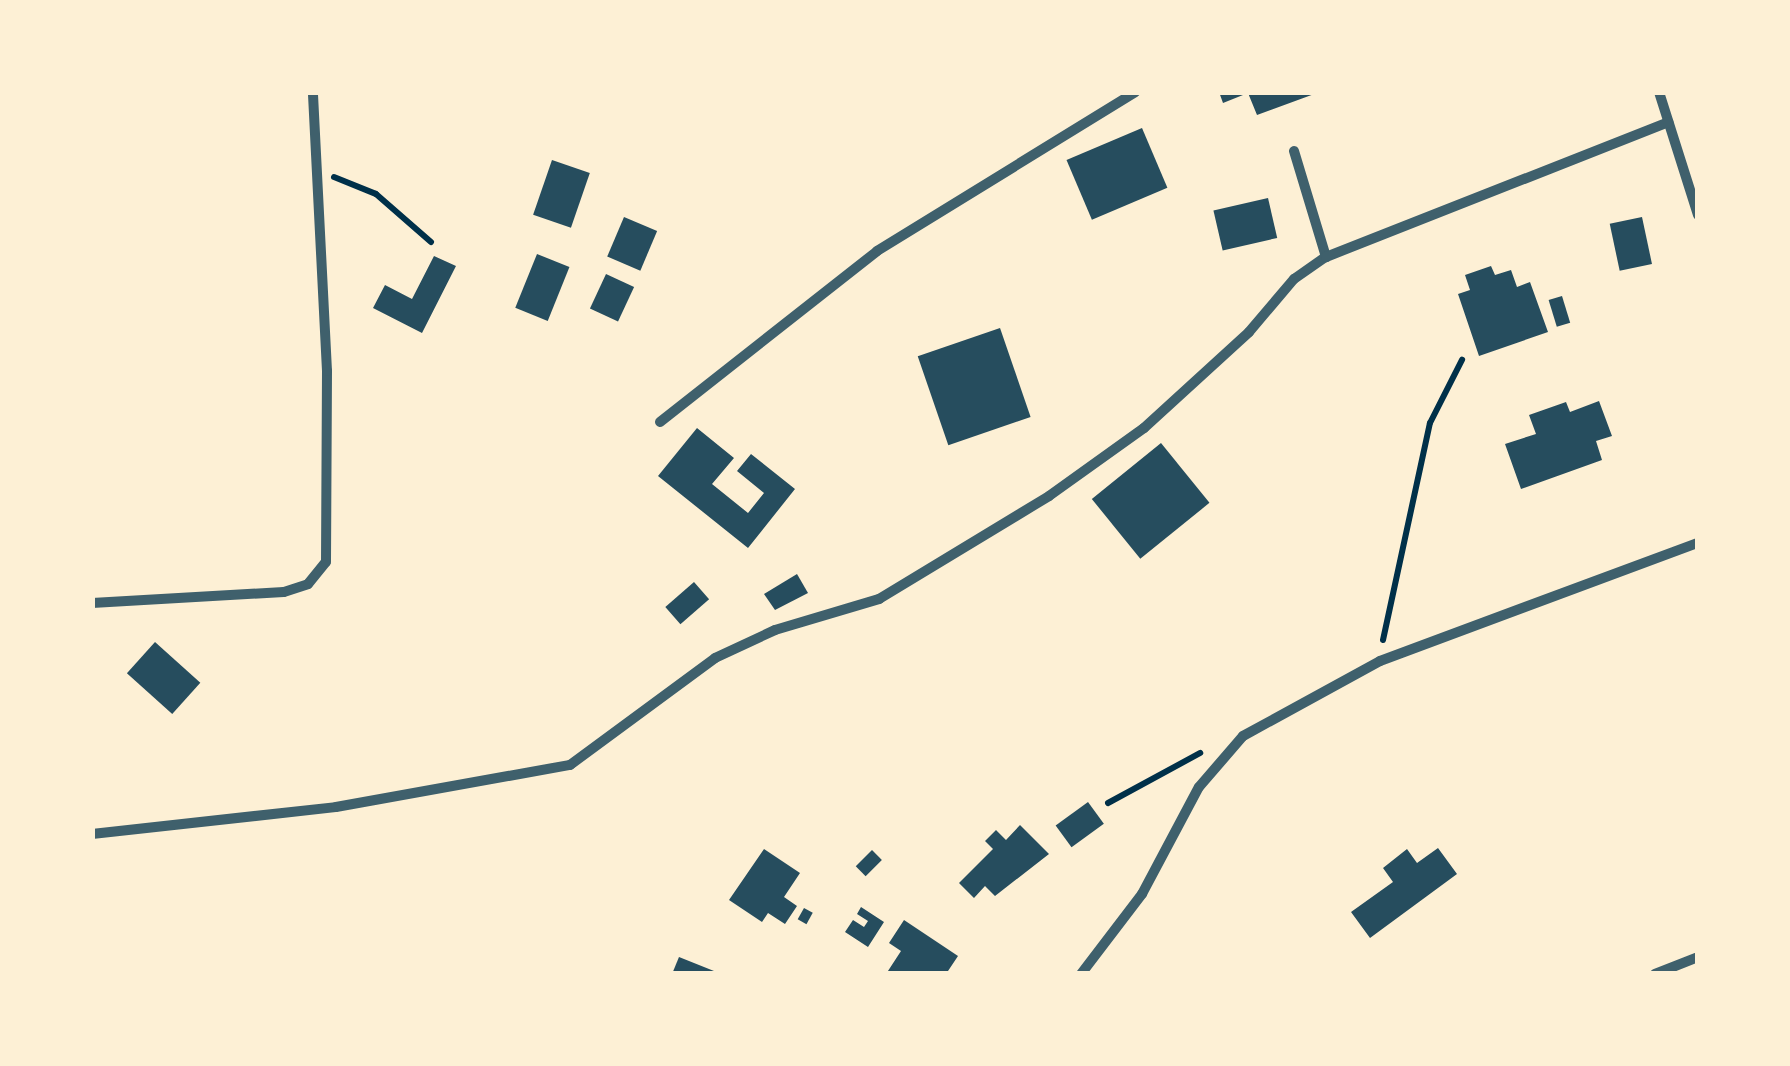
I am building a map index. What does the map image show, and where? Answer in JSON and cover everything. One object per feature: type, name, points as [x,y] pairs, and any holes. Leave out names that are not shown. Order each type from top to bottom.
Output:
[{"type":"street","points":[[92,603],[284,592],[320,575],[330,540],[314,92]]},
{"type":"street","points":[[660,422],[876,251],[1135,92]]},
{"type":"street","points":[[1659,92],[1698,215]]},
{"type":"street","points":[[92,834],[336,807],[570,766],[714,658],[775,630],[880,599],[1048,496],[1144,428],[1249,332],[1294,278],[1326,257],[1668,122]]},
{"type":"street","points":[[1294,151],[1326,257]]},
{"type":"street","points":[[1081,974],[1142,894],[1192,798],[1243,736],[1380,661],[1698,543]]},
{"type":"street","points":[[1655,974],[1698,957]]},
{"type":"path","points":[[318,175],[358,183],[432,242]]},
{"type":"path","points":[[1380,661],[1430,423],[1462,360]]},
{"type":"path","points":[[1108,802],[1153,773],[1243,736]]},
{"type":"building","points":[[1219,92],[1317,93],[1257,115],[1248,93],[1223,103]]},
{"type":"building","points":[[1142,128],[1167,188],[1092,220],[1067,160]]},
{"type":"building","points":[[552,160],[590,173],[571,228],[533,215]]},
{"type":"building","points":[[1268,198],[1277,238],[1223,251],[1213,211]]},
{"type":"building","points":[[624,217],[657,231],[640,271],[607,257]]},
{"type":"building","points":[[1642,217],[1652,264],[1620,271],[1610,224]]},
{"type":"building","points":[[537,254],[569,267],[548,321],[515,308]]},
{"type":"building","points":[[434,256],[456,266],[422,333],[373,308],[385,285],[412,299]]},
{"type":"building","points":[[1491,266],[1495,275],[1511,270],[1517,287],[1530,282],[1548,332],[1479,356],[1458,294],[1470,290],[1465,275]]},
{"type":"building","points":[[606,274],[634,287],[618,322],[590,308]]},
{"type":"building","points":[[1562,296],[1570,323],[1557,327],[1549,300]]},
{"type":"building","points":[[1000,328],[1031,417],[948,445],[918,356]]},
{"type":"building","points":[[1599,401],[1612,436],[1596,441],[1602,460],[1521,489],[1505,444],[1536,434],[1529,415],[1566,402],[1570,412]]},
{"type":"building","points":[[697,428],[734,458],[712,484],[748,513],[764,493],[737,471],[751,454],[795,489],[748,548],[658,476]]},
{"type":"building","points":[[1161,443],[1209,503],[1140,559],[1092,499]]},
{"type":"building","points":[[797,574],[808,593],[775,610],[764,594]]},
{"type":"building","points":[[694,582],[709,599],[680,624],[665,607]]},
{"type":"building","points":[[155,642],[200,683],[172,714],[127,673]]},
{"type":"building","points":[[1088,802],[1104,824],[1072,847],[1056,826]]},
{"type":"building","points":[[1020,825],[1049,854],[995,896],[985,886],[974,898],[959,883],[993,849],[985,841],[996,830],[1006,840]]},
{"type":"building","points":[[1438,848],[1457,874],[1370,938],[1351,912],[1393,882],[1383,868],[1407,849],[1417,863]]},
{"type":"building","points":[[764,849],[800,873],[784,897],[797,906],[785,924],[768,913],[762,922],[729,900]]},
{"type":"building","points":[[872,850],[882,860],[866,876],[856,866]]},
{"type":"building","points":[[861,907],[884,922],[868,947],[845,932],[853,920],[864,927],[868,921],[857,914]]},
{"type":"building","points":[[804,908],[813,913],[806,924],[798,919]]},
{"type":"building","points":[[904,920],[958,956],[946,974],[886,974],[901,951],[889,943]]},
{"type":"building","points":[[679,957],[719,973],[719,974],[672,974]]}]
